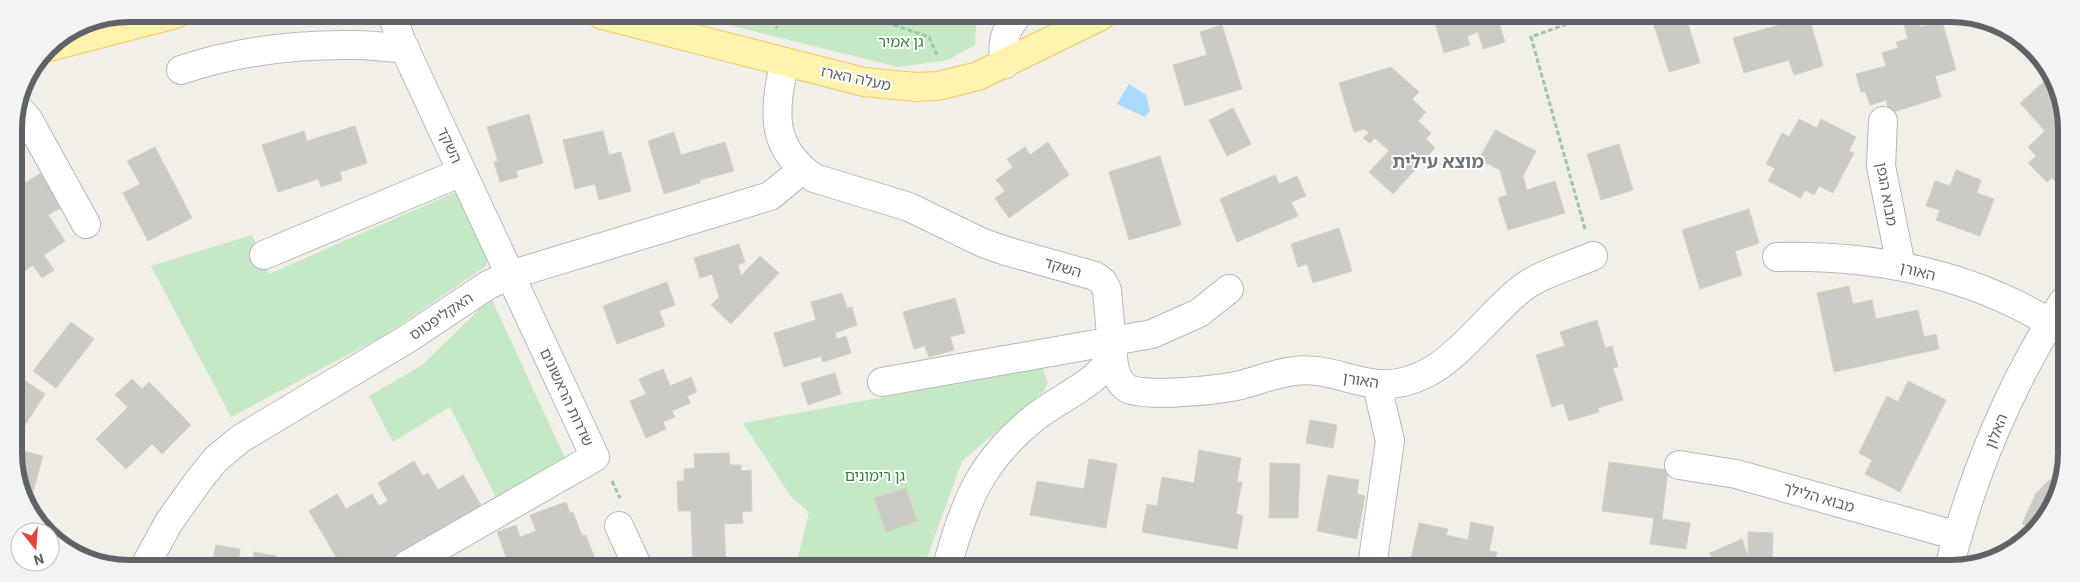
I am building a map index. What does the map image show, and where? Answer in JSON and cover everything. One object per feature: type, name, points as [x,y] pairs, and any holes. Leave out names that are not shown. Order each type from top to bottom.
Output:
[{"type":"main road","name":"מעלה הארז","points":[[632,23],[864,82],[916,88],[949,84],[978,76],[1088,22]]},
{"type":"main road","points":[[70,41],[139,23]]},
{"type":"street","name":"השקד","points":[[396,23],[510,275]]},
{"type":"street","points":[[1005,64],[1003,41],[1012,23]]},
{"type":"street","points":[[181,70],[214,59],[287,47],[358,45],[406,48]]},
{"type":"street","name":"השקד","points":[[784,62],[776,107],[779,130],[784,147],[802,170],[814,178],[909,208],[1006,252],[1094,276],[1103,282],[1107,290],[1112,349]]},
{"type":"street","points":[[23,114],[86,224]]},
{"type":"street","name":"מבוא הגפן","points":[[1883,121],[1881,166],[1900,266]]},
{"type":"street","name":"האקליפטוס","points":[[159,553],[199,480],[215,460],[240,439],[407,339],[488,285],[510,275],[770,196],[802,170]]},
{"type":"street","points":[[264,255],[462,172]]},
{"type":"street","name":"האורן","points":[[1112,349],[1114,368],[1120,382],[1128,389],[1146,393],[1208,390],[1235,386],[1293,371],[1312,370],[1376,385],[1396,384],[1428,373],[1447,358],[1522,288],[1593,256]]},
{"type":"street","name":"האורן","points":[[1777,257],[1842,258],[1900,266],[1980,289],[2028,310],[2057,313]]},
{"type":"street","name":"שדרות הראשונים","points":[[510,275],[595,457]]},
{"type":"street","points":[[882,382],[1112,349],[1176,325],[1199,313],[1229,289]]},
{"type":"street","name":"האלון","points":[[1952,559],[2004,409],[2057,313]]},
{"type":"street","points":[[949,560],[963,512],[980,478],[991,462],[1034,418],[1092,380],[1112,349]]},
{"type":"street","points":[[1373,559],[1390,441],[1376,385]]},
{"type":"street","points":[[416,560],[595,457]]},
{"type":"street","name":"מבוא הלילך","points":[[1679,465],[1744,476],[1958,536]]},
{"type":"street","points":[[619,526],[635,560]]},
{"type":"path","points":[[1572,22],[1532,37],[1593,256]]},
{"type":"path","points":[[887,23],[929,37],[949,84]]},
{"type":"path","name":"שדרות הראשונים","points":[[595,457],[605,465],[621,500],[612,504],[619,526]]},
{"type":"green space","name":"גן אמיר","points":[[719,23],[976,24],[975,45],[948,60],[898,67]]},
{"type":"green space","points":[[456,192],[488,257],[486,266],[383,336],[231,417],[151,266],[252,235],[269,274]]},
{"type":"green space","points":[[491,298],[565,458],[496,497],[450,407],[393,442],[369,396],[421,366]]},
{"type":"green space","name":"גן רימונים","points":[[1042,368],[1048,382],[1044,391],[962,461],[926,560],[798,560],[809,512],[791,497],[743,423]]},
{"type":"water","points":[[1129,84],[1146,95],[1150,111],[1145,117],[1117,104]]},
{"type":"building","points":[[1435,22],[1499,22],[1505,42],[1483,49],[1478,32],[1467,36],[1470,45],[1444,53]]},
{"type":"building","points":[[1663,22],[1688,22],[1700,63],[1669,72],[1654,25]]},
{"type":"building","points":[[1778,22],[1810,22],[1823,66],[1794,75],[1789,60],[1744,73],[1733,38],[1779,25]]},
{"type":"building","points":[[1919,22],[1921,27],[1942,22],[1956,70],[1935,76],[1941,97],[1890,113],[1886,100],[1870,105],[1865,91],[1861,92],[1856,74],[1886,66],[1882,53],[1898,48],[1896,42],[1908,39],[1904,25]]},
{"type":"building","points":[[1222,25],[1242,89],[1185,106],[1173,65],[1207,55],[1200,32]]},
{"type":"building","points":[[1391,67],[1419,92],[1412,99],[1426,112],[1418,121],[1431,133],[1426,139],[1435,148],[1393,194],[1369,172],[1389,151],[1375,138],[1370,143],[1363,138],[1369,133],[1364,129],[1354,132],[1339,83]]},
{"type":"building","points":[[2045,80],[2052,95],[2058,130],[2058,178],[2055,181],[2052,178],[2047,182],[2028,163],[2036,156],[2028,147],[2045,131],[2020,103]]},
{"type":"building","points":[[1233,108],[1251,144],[1227,156],[1209,120]]},
{"type":"building","points":[[529,114],[543,163],[516,171],[518,177],[500,182],[494,162],[498,161],[487,127]]},
{"type":"building","points":[[1799,119],[1817,128],[1821,119],[1856,137],[1849,151],[1854,153],[1833,193],[1819,186],[1814,195],[1805,190],[1801,198],[1768,181],[1775,168],[1766,164],[1782,133],[1789,137]]},
{"type":"building","points":[[355,126],[367,163],[340,172],[342,180],[321,187],[318,179],[278,192],[262,145],[304,131],[307,141]]},
{"type":"building","points":[[1495,130],[1536,151],[1523,176],[1527,190],[1555,181],[1565,213],[1508,230],[1498,198],[1507,195],[1500,170],[1479,159]]},
{"type":"building","points":[[603,131],[609,155],[621,152],[631,191],[599,200],[595,184],[575,189],[563,140]]},
{"type":"building","points":[[674,132],[681,155],[725,142],[734,171],[700,180],[700,183],[664,194],[648,141]]},
{"type":"building","points":[[1048,142],[1069,175],[1009,218],[995,198],[1005,191],[996,180],[1013,167],[1007,159],[1025,147],[1030,155]]},
{"type":"building","points":[[1619,144],[1633,190],[1601,200],[1587,154]]},
{"type":"building","points":[[155,147],[192,218],[148,241],[123,193],[140,184],[127,161]]},
{"type":"building","points":[[1160,156],[1181,225],[1129,240],[1109,172]]},
{"type":"building","points":[[1956,170],[1981,180],[1977,193],[1994,199],[1980,236],[1936,220],[1940,210],[1926,206],[1935,181],[1950,186]]},
{"type":"building","points":[[41,173],[62,207],[48,215],[65,241],[44,255],[54,270],[42,278],[33,265],[23,272],[23,180],[25,183]]},
{"type":"building","points":[[1275,175],[1279,184],[1297,176],[1306,196],[1291,202],[1298,216],[1237,242],[1220,199]]},
{"type":"building","points":[[1749,209],[1759,243],[1735,251],[1742,275],[1700,289],[1682,230]]},
{"type":"building","points":[[1339,228],[1352,271],[1313,283],[1307,264],[1298,267],[1291,244]]},
{"type":"building","points":[[739,244],[745,262],[738,265],[741,276],[760,256],[779,273],[731,324],[711,305],[719,297],[712,274],[700,278],[694,258]]},
{"type":"building","points":[[667,282],[675,305],[659,311],[665,326],[617,344],[603,306]]},
{"type":"building","points":[[1849,286],[1853,304],[1872,300],[1876,319],[1918,310],[1924,337],[1936,334],[1939,349],[1834,372],[1817,293]]},
{"type":"building","points":[[842,293],[847,308],[852,307],[857,325],[835,333],[837,339],[846,336],[851,353],[823,362],[821,356],[784,367],[774,333],[816,320],[811,302]]},
{"type":"building","points":[[955,298],[965,333],[950,337],[954,350],[929,357],[925,346],[914,349],[903,312]]},
{"type":"building","points":[[1597,320],[1605,348],[1612,346],[1618,367],[1613,368],[1623,400],[1598,408],[1599,412],[1569,421],[1563,403],[1552,407],[1536,355],[1565,346],[1560,332]]},
{"type":"building","points":[[71,322],[94,339],[56,388],[33,371]]},
{"type":"building","points":[[663,369],[670,386],[691,377],[697,392],[687,396],[690,403],[672,411],[675,417],[663,422],[666,429],[646,438],[630,401],[646,394],[639,379]]},
{"type":"building","points":[[835,373],[841,394],[808,405],[801,383]]},
{"type":"building","points":[[22,379],[45,394],[22,429]]},
{"type":"building","points":[[132,379],[142,389],[149,382],[191,425],[162,454],[152,444],[126,469],[96,439],[128,407],[115,395]]},
{"type":"building","points":[[1908,381],[1946,400],[1900,492],[1865,474],[1872,460],[1859,453],[1887,396],[1898,402]]},
{"type":"building","points":[[1310,420],[1337,425],[1333,448],[1306,443]]},
{"type":"building","points":[[1199,450],[1241,458],[1237,482],[1242,482],[1236,514],[1243,516],[1237,549],[1142,532],[1147,504],[1157,506],[1162,477],[1194,483]]},
{"type":"building","points":[[22,451],[43,456],[32,495],[28,487]]},
{"type":"building","points":[[729,453],[730,465],[741,465],[741,471],[751,470],[752,511],[742,512],[743,523],[724,524],[726,560],[693,560],[691,511],[678,511],[677,481],[684,481],[684,469],[695,468],[694,454]]},
{"type":"building","points":[[1089,459],[1117,464],[1106,528],[1030,515],[1037,481],[1084,489]]},
{"type":"building","points":[[414,461],[423,476],[428,473],[438,490],[463,475],[481,505],[458,519],[462,525],[392,560],[338,560],[309,511],[337,494],[346,509],[372,494],[379,506],[388,501],[378,483]]},
{"type":"building","points":[[1609,462],[1668,470],[1662,519],[1690,523],[1686,549],[1650,544],[1654,518],[1602,511]]},
{"type":"building","points":[[1270,463],[1300,464],[1298,518],[1269,518]]},
{"type":"building","points":[[1328,475],[1359,480],[1357,494],[1365,496],[1357,539],[1317,531]]},
{"type":"building","points":[[2055,477],[2052,487],[2039,512],[2028,526],[2022,524],[2036,493]]},
{"type":"building","points":[[906,488],[917,521],[886,532],[874,498]]},
{"type":"building","points":[[566,502],[570,513],[573,512],[582,536],[586,535],[595,560],[507,560],[497,532],[516,525],[520,537],[536,531],[530,515]]},
{"type":"building","points":[[1471,522],[1494,527],[1489,551],[1497,552],[1495,559],[1411,559],[1419,523],[1448,529],[1446,535],[1468,540]]},
{"type":"building","points":[[1748,532],[1773,533],[1772,559],[1713,559],[1710,553],[1742,539],[1748,556]]},
{"type":"building","points":[[216,545],[240,549],[239,560],[213,560]]},
{"type":"building","points":[[254,552],[276,556],[275,560],[253,560]]},
{"type":"district","name":"מוצא עילית","points":[[1438,161]]}]
